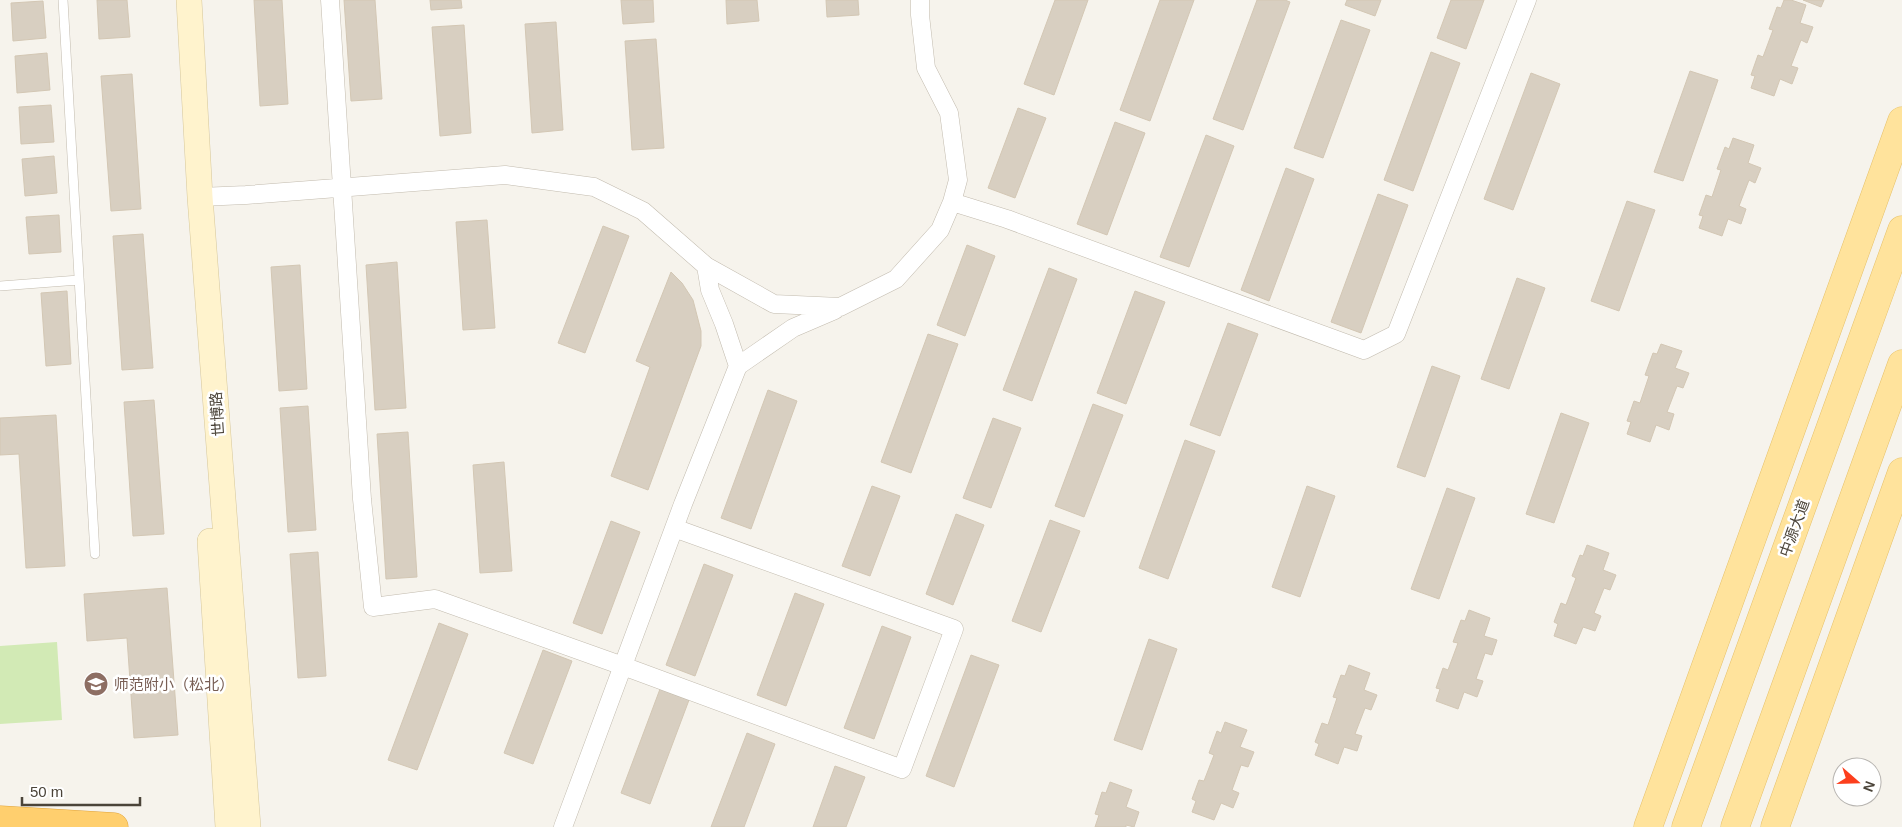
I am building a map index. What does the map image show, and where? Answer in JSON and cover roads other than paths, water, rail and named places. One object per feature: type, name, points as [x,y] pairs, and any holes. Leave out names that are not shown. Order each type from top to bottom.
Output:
[{"type":"highway","points":[[0,820],[114,827]]},
{"type":"main road","name":"世博路","points":[[177,0],[228,827]]},
{"type":"main road","name":"世博路","points":[[190,0],[200,196],[248,827]]},
{"type":"main road","points":[[1648,827],[1902,121]]},
{"type":"main road","name":"中源大道","points":[[1686,827],[1902,230]]},
{"type":"main road","points":[[1736,827],[1902,364]]},
{"type":"main road","points":[[1775,827],[1902,472]]},
{"type":"street","points":[[330,0],[362,499],[373,608],[436,599],[902,769],[954,629],[674,528]]},
{"type":"street","points":[[563,827],[674,528],[738,366],[793,328],[896,279],[940,230],[952,202],[958,180],[949,113],[926,68],[920,0]]},
{"type":"street","points":[[952,202],[1007,220],[1364,350],[1396,334],[1527,0]]},
{"type":"street","points":[[200,196],[342,188],[505,175],[594,187],[643,211],[706,266],[774,304],[840,307]]},
{"type":"street","points":[[706,266],[710,290],[738,366]]},
{"type":"lane","points":[[63,0],[95,554]]},
{"type":"lane","points":[[0,286],[79,280]]},
{"type":"place","name":"师范附小（松北）","points":[[96,684]]}]
